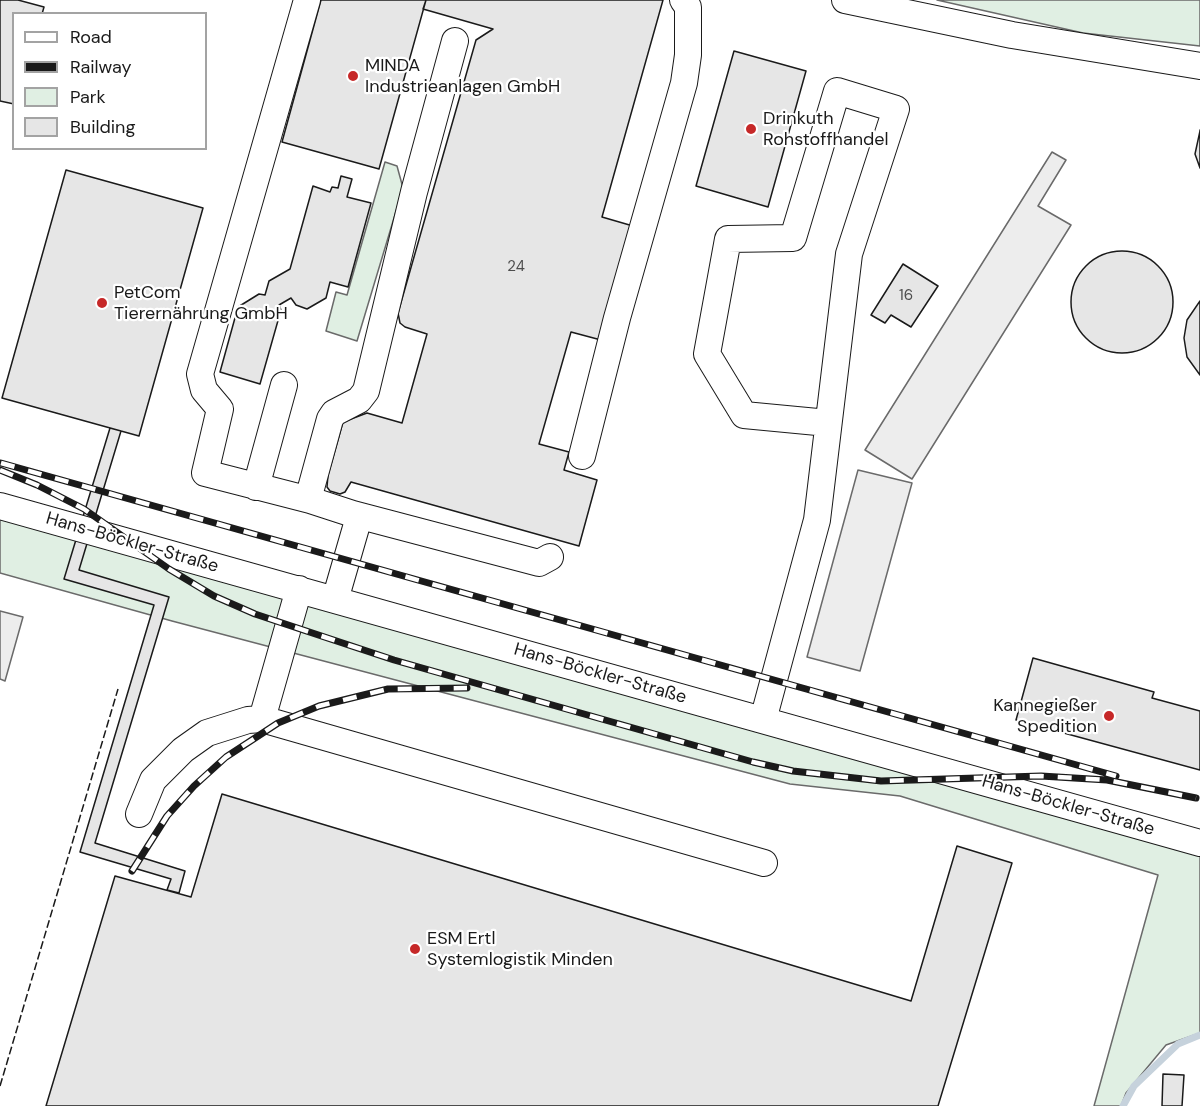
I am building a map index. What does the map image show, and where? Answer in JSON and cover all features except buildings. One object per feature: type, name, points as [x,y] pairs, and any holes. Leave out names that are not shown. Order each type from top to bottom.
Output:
[{"type":"street","points":[[308,0],[200,374],[204,390],[219,410],[205,473],[539,563],[550,557]]},
{"type":"street","points":[[582,456],[617,318],[684,83],[688,7],[683,0]]},
{"type":"street","points":[[845,0],[1012,35],[1200,66]]},
{"type":"street","points":[[310,500],[330,419],[334,413],[359,400],[366,391],[414,192],[455,41]]},
{"type":"street","points":[[763,720],[817,520],[849,254],[896,109],[837,91],[793,238],[728,239],[707,354],[744,415],[828,423]]},
{"type":"street","points":[[256,487],[284,385]]},
{"type":"street","name":"Hans-Böckler-Straße","points":[[0,506],[1200,843]]},
{"type":"street","points":[[335,600],[357,524],[353,514]]},
{"type":"street","points":[[262,719],[299,590]]},
{"type":"street","points":[[139,814],[153,780],[183,750],[207,733],[248,720],[262,719],[764,863]]},
{"type":"green space","points":[[937,0],[1200,0],[1200,46],[1083,33]]},
{"type":"green space","points":[[385,162],[397,166],[403,188],[357,341],[326,331],[336,292],[347,295]]},
{"type":"green space","points":[[0,518],[1200,855],[1200,1033],[1166,1045],[1126,1093],[1121,1106],[1094,1106],[1158,875],[900,796],[790,784],[172,621],[0,573]]},
{"type":"shaded area","points":[[1052,152],[1066,160],[1038,206],[1071,225],[912,479],[865,450]]},
{"type":"shaded area","points":[[858,470],[912,483],[860,671],[807,657]]},
{"type":"shaded area","points":[[0,611],[23,617],[5,681],[0,679]]},
{"type":"waterway","points":[[1123,1106],[1134,1086],[1178,1044],[1200,1035]]},
{"type":"railway","points":[[1,463],[1116,776]]},
{"type":"railway","points":[[0,470],[37,485],[84,509],[169,569],[214,596],[255,614],[394,660],[753,762],[793,771],[881,781],[1041,776],[1107,780],[1196,798]]},
{"type":"railway","points":[[132,871],[167,816],[194,786],[226,757],[278,723],[319,706],[388,689],[467,688]]},
{"type":"fence","points":[[0,1086],[118,689]]},
{"type":"place","name":"MINDA Industrieanlagen GmbH","points":[[353,76]]},
{"type":"place","name":"Drinkuth Rohstoffhandel","points":[[751,129]]},
{"type":"place","name":"PetCom Tierernährung GmbH","points":[[102,303]]},
{"type":"place","name":"Kannegießer Spedition","points":[[1109,716]]},
{"type":"place","name":"ESM Ertl Systemlogistik Minden","points":[[415,949]]}]
